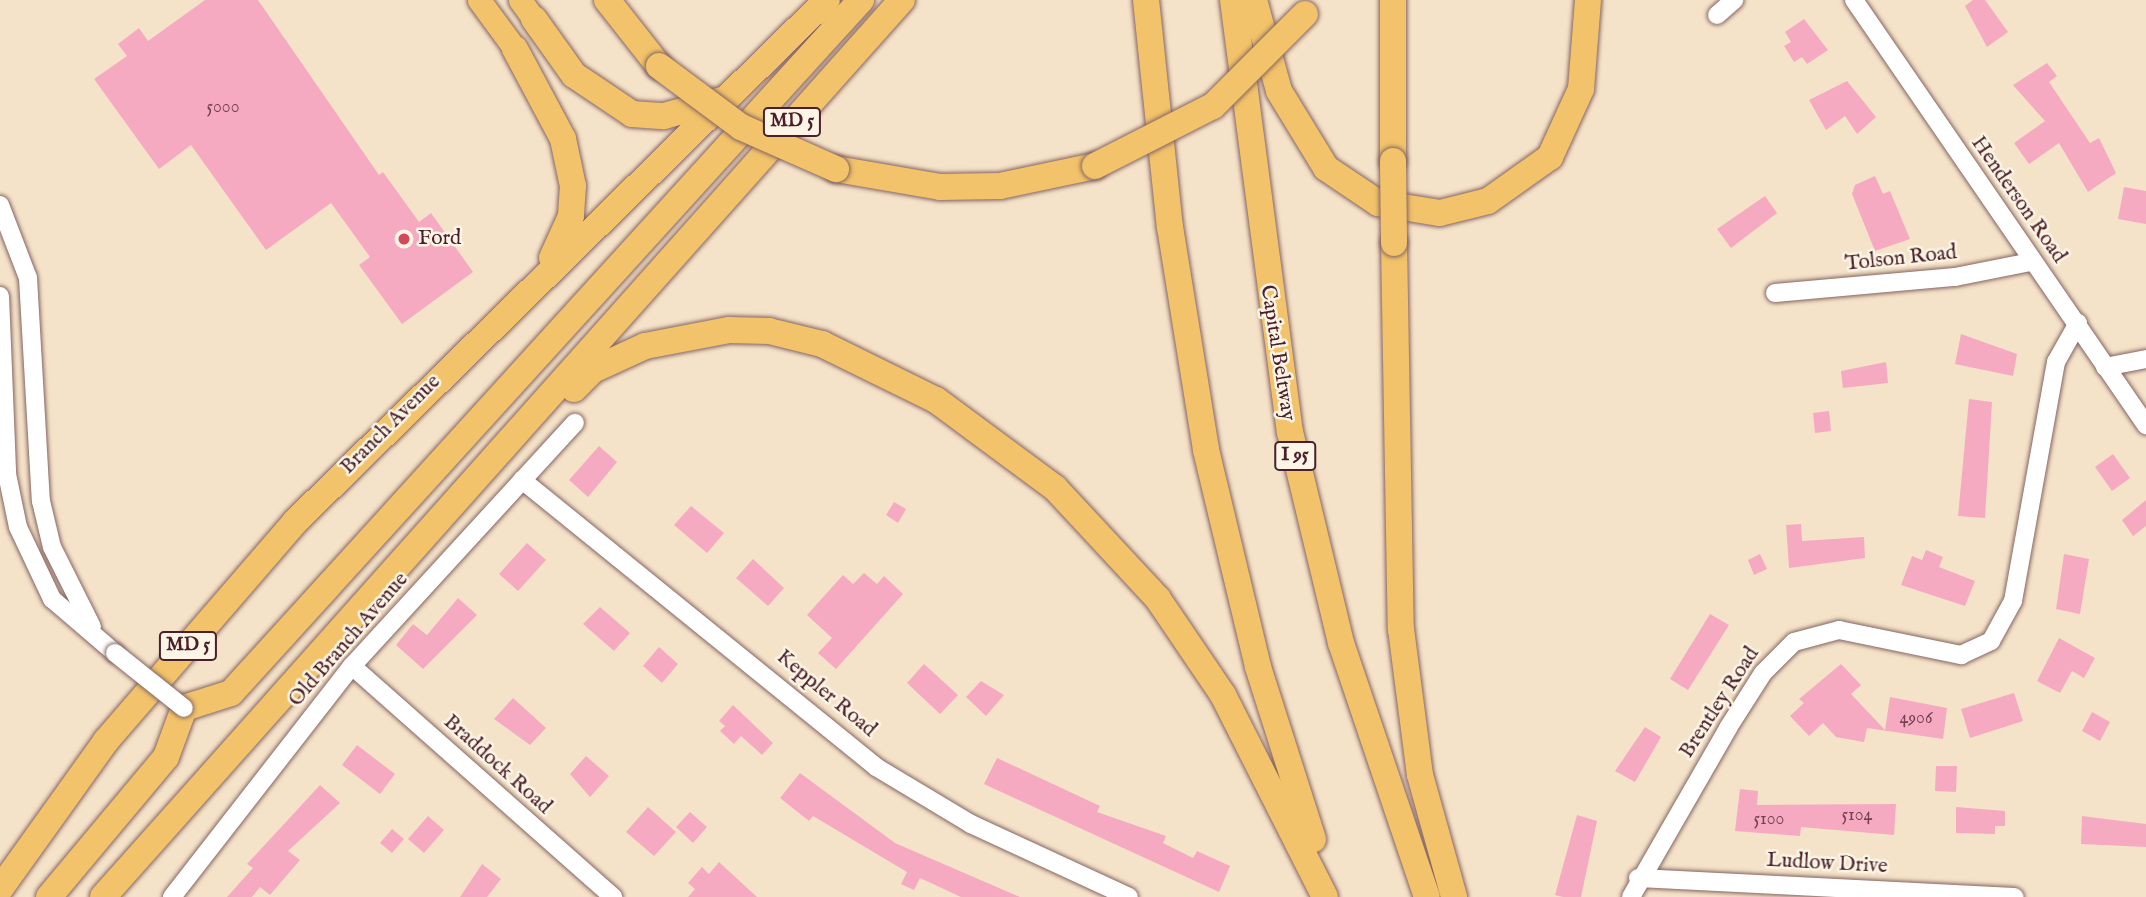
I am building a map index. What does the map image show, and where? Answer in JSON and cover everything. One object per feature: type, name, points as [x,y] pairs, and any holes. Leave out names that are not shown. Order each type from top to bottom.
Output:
[{"type":"highway","points":[[607,0],[659,66],[741,127],[836,169],[940,187],[1000,186],[1095,166],[1213,106],[1310,7]]},
{"type":"highway","name":"Branch Avenue","points":[[0,889],[106,741],[295,522],[540,278],[737,94],[827,0]]},
{"type":"highway","points":[[49,897],[166,757],[181,718],[231,693],[861,0]]},
{"type":"highway","name":"MD 5","points":[[103,897],[302,667],[485,470],[902,0]]},
{"type":"highway","points":[[1140,0],[1186,341],[1231,564],[1284,755],[1334,897]]},
{"type":"highway","points":[[1146,0],[1164,170]]},
{"type":"highway","name":"Capital Beltway","points":[[1233,0],[1260,239],[1292,444],[1341,643],[1427,897]]},
{"type":"highway","points":[[1254,0],[1279,91],[1326,168],[1378,203],[1440,212],[1488,201],[1550,157],[1581,89],[1588,0]]},
{"type":"highway","points":[[1393,0],[1394,243],[1402,629],[1420,775],[1454,897]]},
{"type":"highway","points":[[527,10],[574,75],[632,114],[697,110],[737,94]]},
{"type":"highway","points":[[515,49],[563,139],[573,186],[570,216],[540,278]]},
{"type":"highway","points":[[485,470],[593,370],[687,336],[769,331],[822,344],[883,373],[997,442],[1114,547],[1190,642],[1223,695],[1325,897]]},
{"type":"main road","points":[[478,0],[515,49]]},
{"type":"street","points":[[1717,15],[1734,0]]},
{"type":"street","name":"Henderson Road","points":[[1854,0],[2031,262],[2078,323],[2146,425]]},
{"type":"street","points":[[0,205],[28,278],[41,500],[52,547],[92,626]]},
{"type":"street","name":"Tolson Road","points":[[1775,293],[1955,277],[2031,262]]},
{"type":"street","points":[[0,296],[7,474],[18,527],[52,599],[92,626],[181,718]]},
{"type":"street","name":"Brentley Road","points":[[1631,897],[1638,878],[1763,673],[1794,642],[1839,630],[1961,655],[1991,641],[2013,601],[2056,362],[2078,323]]},
{"type":"street","points":[[2105,367],[2146,359]]},
{"type":"street","name":"Old Branch Avenue","points":[[172,897],[352,667],[575,423]]},
{"type":"street","name":"Keppler Road","points":[[522,480],[876,767],[971,824],[1129,897]]},
{"type":"street","name":"Braddock Road","points":[[352,667],[613,897]]},
{"type":"street","name":"Ludlow Drive","points":[[1638,878],[2015,897]]},
{"type":"building","points":[[205,0],[258,0],[379,175],[383,172],[419,222],[431,213],[473,272],[402,324],[359,265],[370,257],[331,203],[266,250],[191,145],[159,169],[94,79],[127,56],[118,44],[139,28],[148,41]]},
{"type":"building","points":[[1973,0],[1985,0],[2008,32],[1987,47],[1965,6]]},
{"type":"building","points":[[1804,19],[1828,50],[1807,64],[1802,57],[1794,62],[1784,46],[1791,42],[1785,32]]},
{"type":"building","points":[[2047,63],[2057,76],[2049,82],[2090,143],[2099,138],[2116,173],[2088,192],[2059,143],[2029,164],[2014,143],[2045,121],[2013,85]]},
{"type":"building","points":[[1847,81],[1876,117],[1857,134],[1845,116],[1826,130],[1809,100]]},
{"type":"building","points":[[1875,176],[1883,194],[1890,191],[1910,239],[1875,251],[1852,194],[1855,185]]},
{"type":"building","points":[[2124,187],[2146,191],[2146,224],[2118,219]]},
{"type":"building","points":[[1765,196],[1777,213],[1731,248],[1717,229]]},
{"type":"building","points":[[1961,334],[2017,354],[2013,376],[1955,364]]},
{"type":"building","points":[[1886,362],[1888,383],[1843,388],[1841,371]]},
{"type":"building","points":[[1969,399],[1992,402],[1985,518],[1958,516]]},
{"type":"building","points":[[1829,411],[1831,431],[1815,433],[1813,413]]},
{"type":"building","points":[[599,446],[617,462],[588,497],[569,480]]},
{"type":"building","points":[[2113,454],[2130,478],[2112,491],[2095,467]]},
{"type":"building","points":[[2146,500],[2146,526],[2133,536],[2122,520]]},
{"type":"building","points":[[894,502],[906,509],[898,523],[886,515]]},
{"type":"building","points":[[691,506],[724,533],[707,553],[674,525]]},
{"type":"building","points":[[1801,524],[1802,541],[1864,537],[1865,558],[1789,568],[1786,525]]},
{"type":"building","points":[[527,543],[546,560],[518,591],[499,574]]},
{"type":"building","points":[[1926,550],[1943,557],[1939,567],[1975,581],[1965,606],[1901,585],[1912,556],[1922,560]]},
{"type":"building","points":[[1760,554],[1767,569],[1754,575],[1748,560]]},
{"type":"building","points":[[2064,554],[2089,559],[2080,614],[2056,609]]},
{"type":"building","points":[[753,559],[784,588],[768,606],[736,578]]},
{"type":"building","points":[[864,573],[877,584],[884,576],[903,594],[836,669],[818,653],[832,638],[807,615],[843,575],[853,584]]},
{"type":"building","points":[[458,598],[477,615],[423,669],[396,645],[413,624],[427,635]]},
{"type":"building","points":[[600,607],[630,633],[614,651],[583,624]]},
{"type":"building","points":[[1710,614],[1729,625],[1688,690],[1670,679]]},
{"type":"building","points":[[2059,638],[2095,658],[2084,678],[2072,671],[2060,693],[2037,681]]},
{"type":"building","points":[[659,647],[678,664],[662,683],[643,666]]},
{"type":"building","points":[[924,664],[958,695],[940,714],[907,683]]},
{"type":"building","points":[[1841,664],[1861,685],[1851,694],[1885,730],[1890,697],[1947,708],[1943,739],[1867,728],[1864,742],[1836,737],[1823,723],[1809,736],[1790,716],[1804,703],[1799,699]]},
{"type":"building","points":[[981,681],[1004,695],[986,716],[966,697]]},
{"type":"building","points":[[2014,693],[2023,721],[1970,738],[1961,709]]},
{"type":"building","points":[[513,698],[546,728],[530,745],[494,719]]},
{"type":"building","points":[[733,705],[773,743],[762,755],[741,736],[734,744],[720,731],[725,726],[719,721]]},
{"type":"building","points":[[2092,712],[2110,722],[2100,741],[2082,731]]},
{"type":"building","points":[[1645,727],[1661,737],[1635,782],[1615,771]]},
{"type":"building","points":[[357,745],[395,774],[380,794],[342,765]]},
{"type":"building","points":[[586,756],[609,776],[590,797],[570,774]]},
{"type":"building","points":[[997,758],[1100,806],[1097,812],[1166,836],[1163,843],[1193,858],[1197,851],[1230,866],[1219,892],[984,784]]},
{"type":"building","points":[[1936,766],[1957,766],[1956,792],[1935,791]]},
{"type":"building","points":[[800,773],[895,843],[1020,897],[961,897],[920,878],[914,890],[901,884],[907,872],[813,816],[809,821],[780,798]]},
{"type":"building","points":[[320,785],[340,803],[288,851],[300,860],[270,895],[260,887],[252,897],[227,897],[253,868],[247,864]]},
{"type":"building","points":[[1740,789],[1758,791],[1757,805],[1896,804],[1894,835],[1801,827],[1800,836],[1735,831]]},
{"type":"building","points":[[648,807],[676,832],[654,856],[626,832]]},
{"type":"building","points":[[1956,807],[2005,811],[2005,826],[1995,826],[1995,834],[1956,833]]},
{"type":"building","points":[[690,812],[707,827],[693,843],[676,827]]},
{"type":"building","points":[[1577,815],[1597,821],[1581,897],[1563,897],[1555,895]]},
{"type":"building","points":[[428,816],[444,830],[424,853],[408,839]]},
{"type":"building","points":[[2082,816],[2146,824],[2146,847],[2081,844]]},
{"type":"building","points":[[392,829],[404,839],[392,853],[380,843]]},
{"type":"building","points":[[719,862],[757,897],[688,897],[695,889],[688,883],[702,867],[709,874]]},
{"type":"building","points":[[482,864],[501,879],[487,897],[460,897]]},
{"type":"place","name":"Ford","points":[[404,239]]}]
